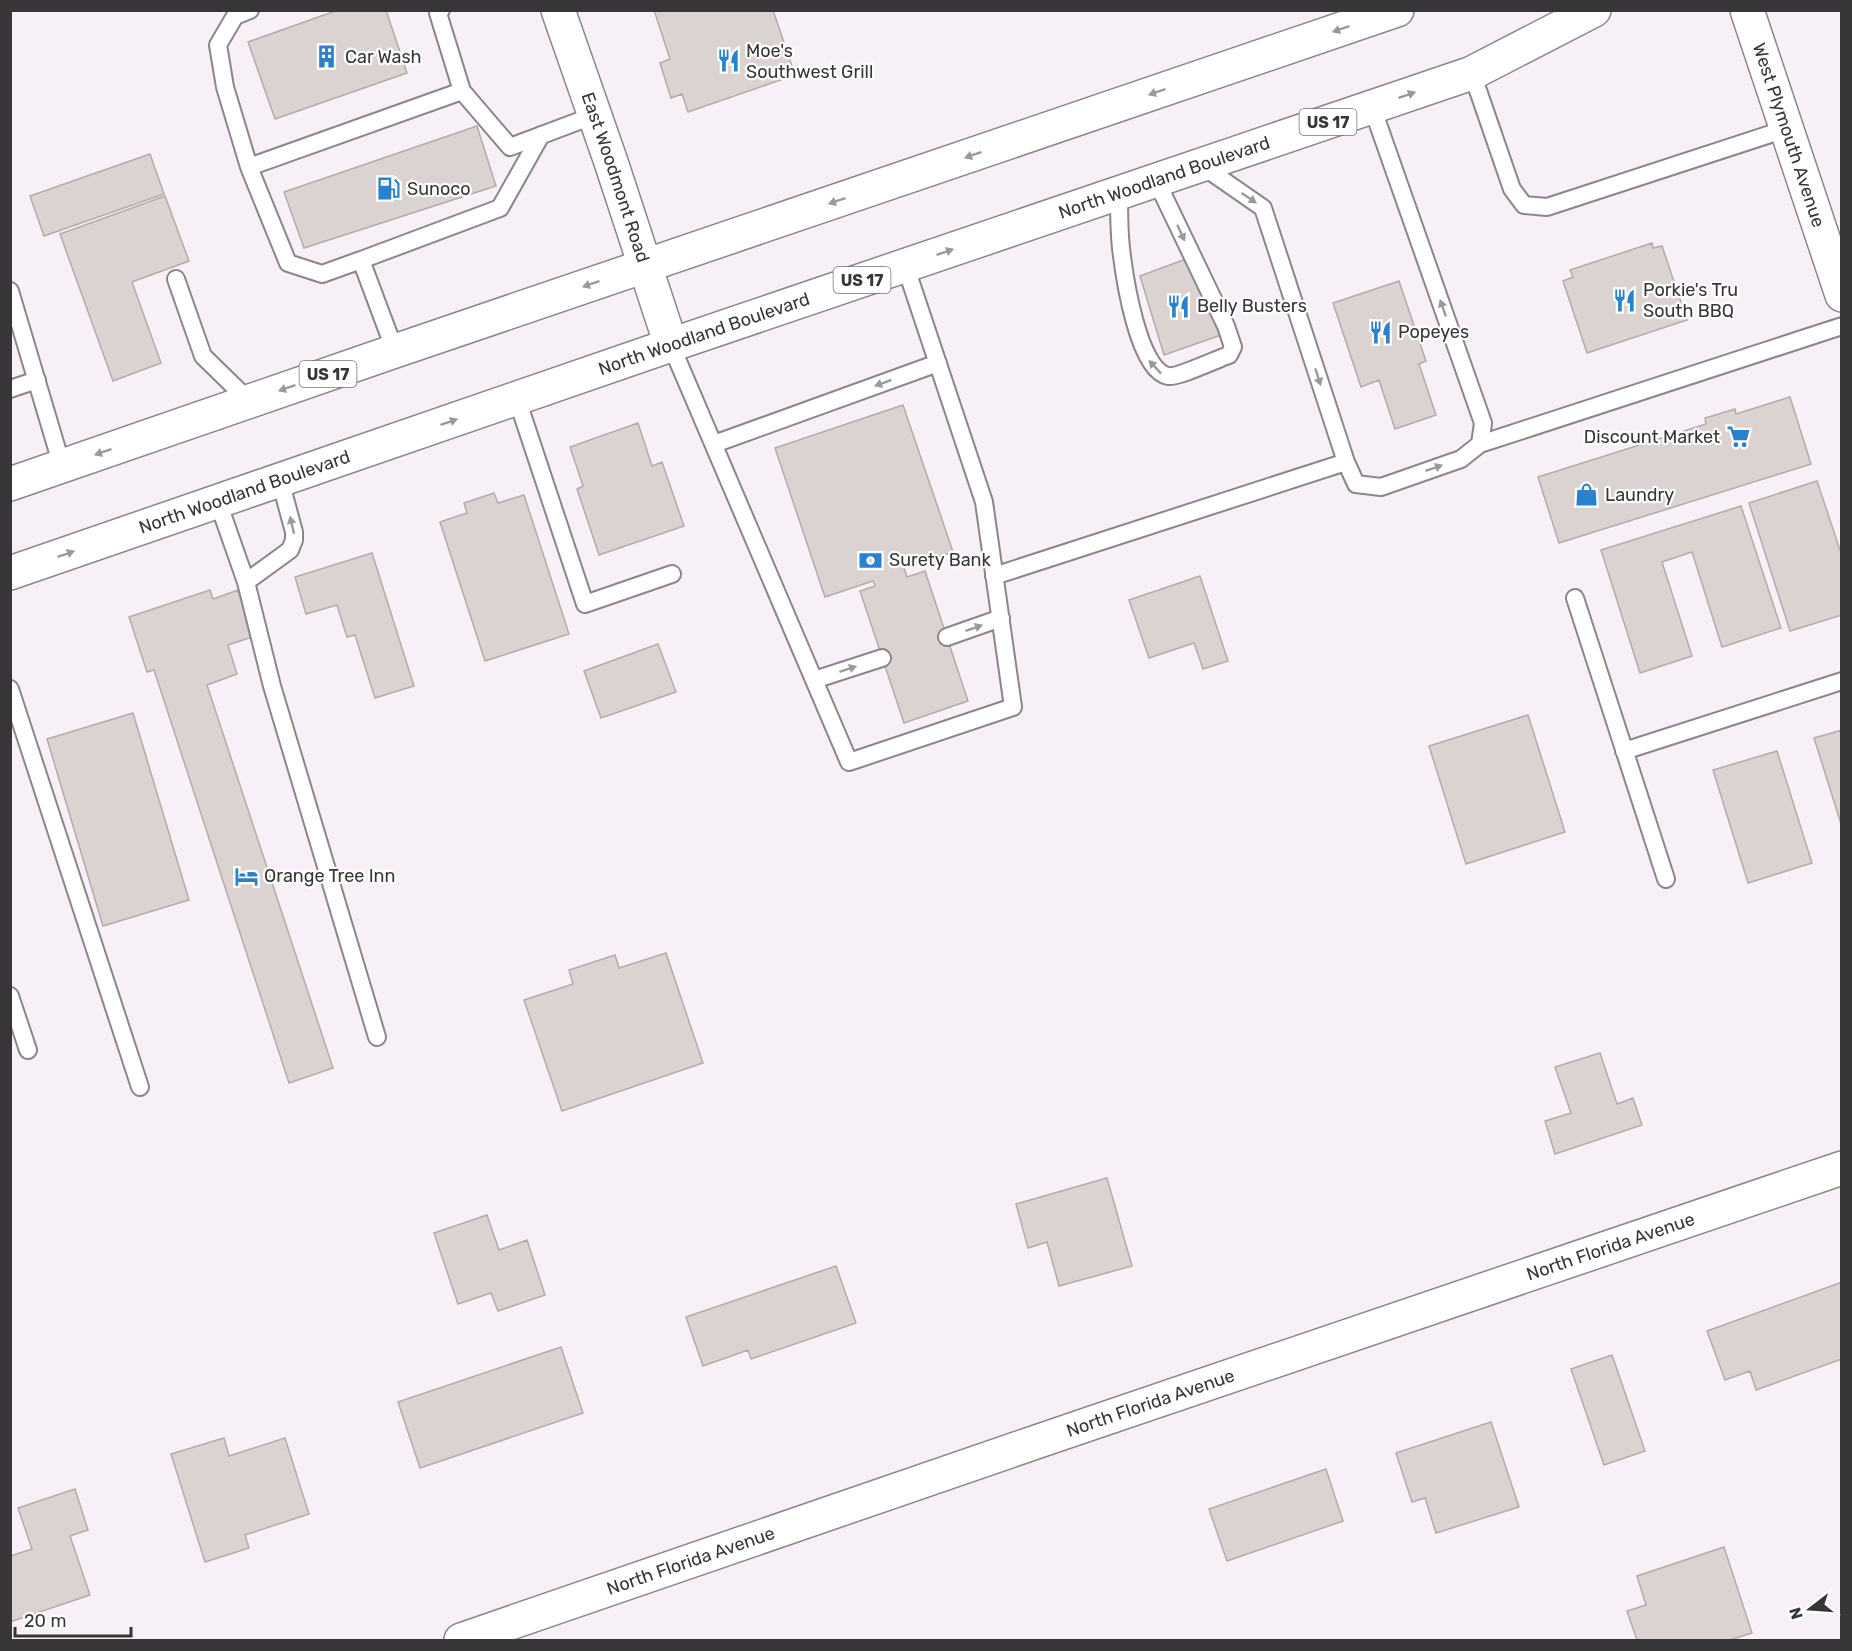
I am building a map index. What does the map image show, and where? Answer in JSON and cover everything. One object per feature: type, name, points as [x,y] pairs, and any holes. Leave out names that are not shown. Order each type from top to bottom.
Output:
[{"type":"main road","name":"East Woodmont Road","points":[[558,10],[671,345]]},
{"type":"main road","name":"US 17","points":[[10,484],[1397,10]]},
{"type":"main road","name":"North Woodland Boulevard","points":[[10,573],[671,345],[1472,73],[1594,10]]},
{"type":"main road","name":"West Plymouth Avenue","points":[[1747,10],[1842,296]]},
{"type":"main road","name":"North Florida Avenue","points":[[461,1641],[1039,1441],[1842,1168]]},
{"type":"lane","points":[[250,10],[235,16],[218,45],[225,87],[249,167],[288,264],[322,274],[500,208],[542,135]]},
{"type":"lane","points":[[441,10],[438,13],[462,91],[510,147],[595,115]]},
{"type":"lane","points":[[1472,73],[1512,189],[1524,205],[1547,207],[1786,129]]},
{"type":"lane","points":[[249,167],[462,91]]},
{"type":"lane","points":[[1372,107],[1483,423],[1480,444]]},
{"type":"lane","points":[[1201,165],[1263,208],[1346,462],[1356,484],[1381,487],[1461,459],[1480,444],[1842,326]]},
{"type":"lane","points":[[1119,192],[1120,246],[1133,317],[1148,359],[1159,374],[1171,377],[1228,355],[1233,347],[1226,326],[1156,180]]},
{"type":"lane","points":[[361,260],[395,351]]},
{"type":"lane","points":[[671,345],[849,762],[1013,707],[984,502],[905,265]]},
{"type":"lane","points":[[176,279],[203,356],[249,401]]},
{"type":"lane","points":[[10,291],[62,466]]},
{"type":"lane","points":[[714,444],[938,363]]},
{"type":"lane","points":[[10,389],[37,380]]},
{"type":"lane","points":[[517,399],[585,604],[672,574]]},
{"type":"lane","points":[[994,576],[1346,462]]},
{"type":"lane","points":[[246,582],[290,550],[294,540],[294,532],[280,480]]},
{"type":"lane","points":[[218,502],[246,582],[263,642],[272,686],[377,1037]]},
{"type":"lane","points":[[1575,598],[1666,879]]},
{"type":"lane","points":[[947,637],[1001,618]]},
{"type":"lane","points":[[814,680],[882,658]]},
{"type":"lane","points":[[1624,751],[1842,681]]},
{"type":"lane","points":[[10,689],[140,1087]]},
{"type":"lane","points":[[10,996],[28,1050]]},
{"type":"building","name":"Car Wash","points":[[338,10],[386,10],[407,73],[275,119],[248,42]]},
{"type":"building","name":"Moe's Southwest Grill","points":[[654,10],[773,10],[795,75],[688,112],[682,94],[671,98],[660,63],[670,59]]},
{"type":"building","name":"Sunoco","points":[[477,126],[496,186],[304,248],[284,192]]},
{"type":"building","points":[[150,154],[164,194],[44,236],[30,196]]},
{"type":"building","points":[[165,196],[189,261],[132,282],[161,363],[113,381],[60,234]]},
{"type":"building","name":"Porkie's Tru South BBQ","points":[[1652,243],[1653,248],[1662,246],[1687,320],[1587,353],[1563,281],[1573,277],[1570,270]]},
{"type":"building","name":"Belly Busters","points":[[1186,259],[1221,335],[1164,355],[1140,276]]},
{"type":"building","name":"Popeyes","points":[[1399,281],[1426,361],[1419,364],[1436,415],[1395,429],[1379,380],[1361,387],[1333,303]]},
{"type":"building","points":[[1790,397],[1811,464],[1559,543],[1538,477],[1706,424],[1705,418],[1735,409],[1736,414]]},
{"type":"building","name":"Surety Bank","points":[[903,405],[953,552],[904,568],[907,577],[925,571],[968,701],[904,723],[860,591],[875,586],[873,581],[825,597],[775,448]]},
{"type":"building","points":[[638,423],[652,466],[662,462],[684,526],[599,555],[577,489],[583,486],[570,447]]},
{"type":"building","points":[[1817,481],[1842,556],[1842,615],[1790,631],[1749,503]]},
{"type":"building","points":[[494,493],[498,503],[524,495],[569,634],[485,661],[440,522],[467,513],[464,503]]},
{"type":"building","points":[[1741,506],[1781,628],[1722,647],[1692,552],[1662,562],[1692,656],[1640,673],[1601,550]]},
{"type":"building","points":[[372,553],[414,686],[375,698],[355,635],[347,637],[337,605],[306,614],[295,577]]},
{"type":"building","points":[[1200,576],[1228,661],[1203,669],[1194,643],[1149,658],[1129,600]]},
{"type":"building","name":"Orange Tree Inn","points":[[210,590],[213,599],[238,590],[252,637],[228,645],[237,674],[207,685],[333,1068],[289,1083],[154,670],[147,672],[129,617]]},
{"type":"building","points":[[658,644],[676,692],[601,718],[584,671]]},
{"type":"building","points":[[133,713],[189,900],[103,926],[47,739]]},
{"type":"building","points":[[1528,715],[1565,832],[1466,864],[1429,746]]},
{"type":"building","points":[[1842,730],[1842,827],[1814,738]]},
{"type":"building","points":[[1777,751],[1812,863],[1748,883],[1713,770]]},
{"type":"building","points":[[666,953],[703,1063],[562,1111],[524,1000],[573,984],[569,970],[615,955],[619,968]]},
{"type":"building","points":[[1600,1053],[1617,1104],[1633,1098],[1642,1125],[1555,1154],[1545,1121],[1571,1113],[1555,1067]]},
{"type":"building","points":[[1107,1178],[1132,1266],[1059,1286],[1047,1242],[1028,1248],[1016,1204]]},
{"type":"building","points":[[487,1215],[499,1250],[527,1240],[545,1295],[498,1311],[491,1293],[458,1304],[434,1233]]},
{"type":"building","points":[[836,1266],[856,1323],[751,1359],[748,1350],[703,1366],[686,1317]]},
{"type":"building","points":[[1842,1282],[1842,1359],[1756,1390],[1750,1371],[1725,1380],[1707,1331]]},
{"type":"building","points":[[561,1347],[583,1413],[420,1468],[398,1402]]},
{"type":"building","points":[[1612,1355],[1645,1451],[1604,1465],[1571,1369]]},
{"type":"building","points":[[1491,1422],[1519,1507],[1436,1533],[1425,1498],[1412,1502],[1396,1453]]},
{"type":"building","points":[[224,1438],[229,1456],[285,1438],[309,1514],[245,1535],[249,1548],[205,1562],[171,1454]]},
{"type":"building","points":[[1326,1469],[1343,1521],[1227,1561],[1209,1509]]},
{"type":"building","points":[[75,1489],[88,1530],[70,1536],[90,1595],[10,1622],[10,1556],[32,1549],[18,1508]]},
{"type":"building","points":[[1724,1547],[1752,1633],[1730,1640],[1637,1640],[1627,1611],[1646,1605],[1637,1576]]},
{"type":"place","name":"Car Wash","points":[[327,57]]},
{"type":"place","name":"Moe's Southwest Grill","points":[[728,61]]},
{"type":"place","name":"Sunoco","points":[[389,189]]},
{"type":"place","name":"Porkie's Tru South BBQ","points":[[1625,300]]},
{"type":"place","name":"Belly Busters","points":[[1179,306]]},
{"type":"place","name":"Popeyes","points":[[1380,332]]},
{"type":"place","name":"Discount Market","points":[[1738,437]]},
{"type":"place","name":"Laundry","points":[[1587,495]]},
{"type":"place","name":"Surety Bank","points":[[871,560]]},
{"type":"place","name":"Orange Tree Inn","points":[[246,876]]}]
